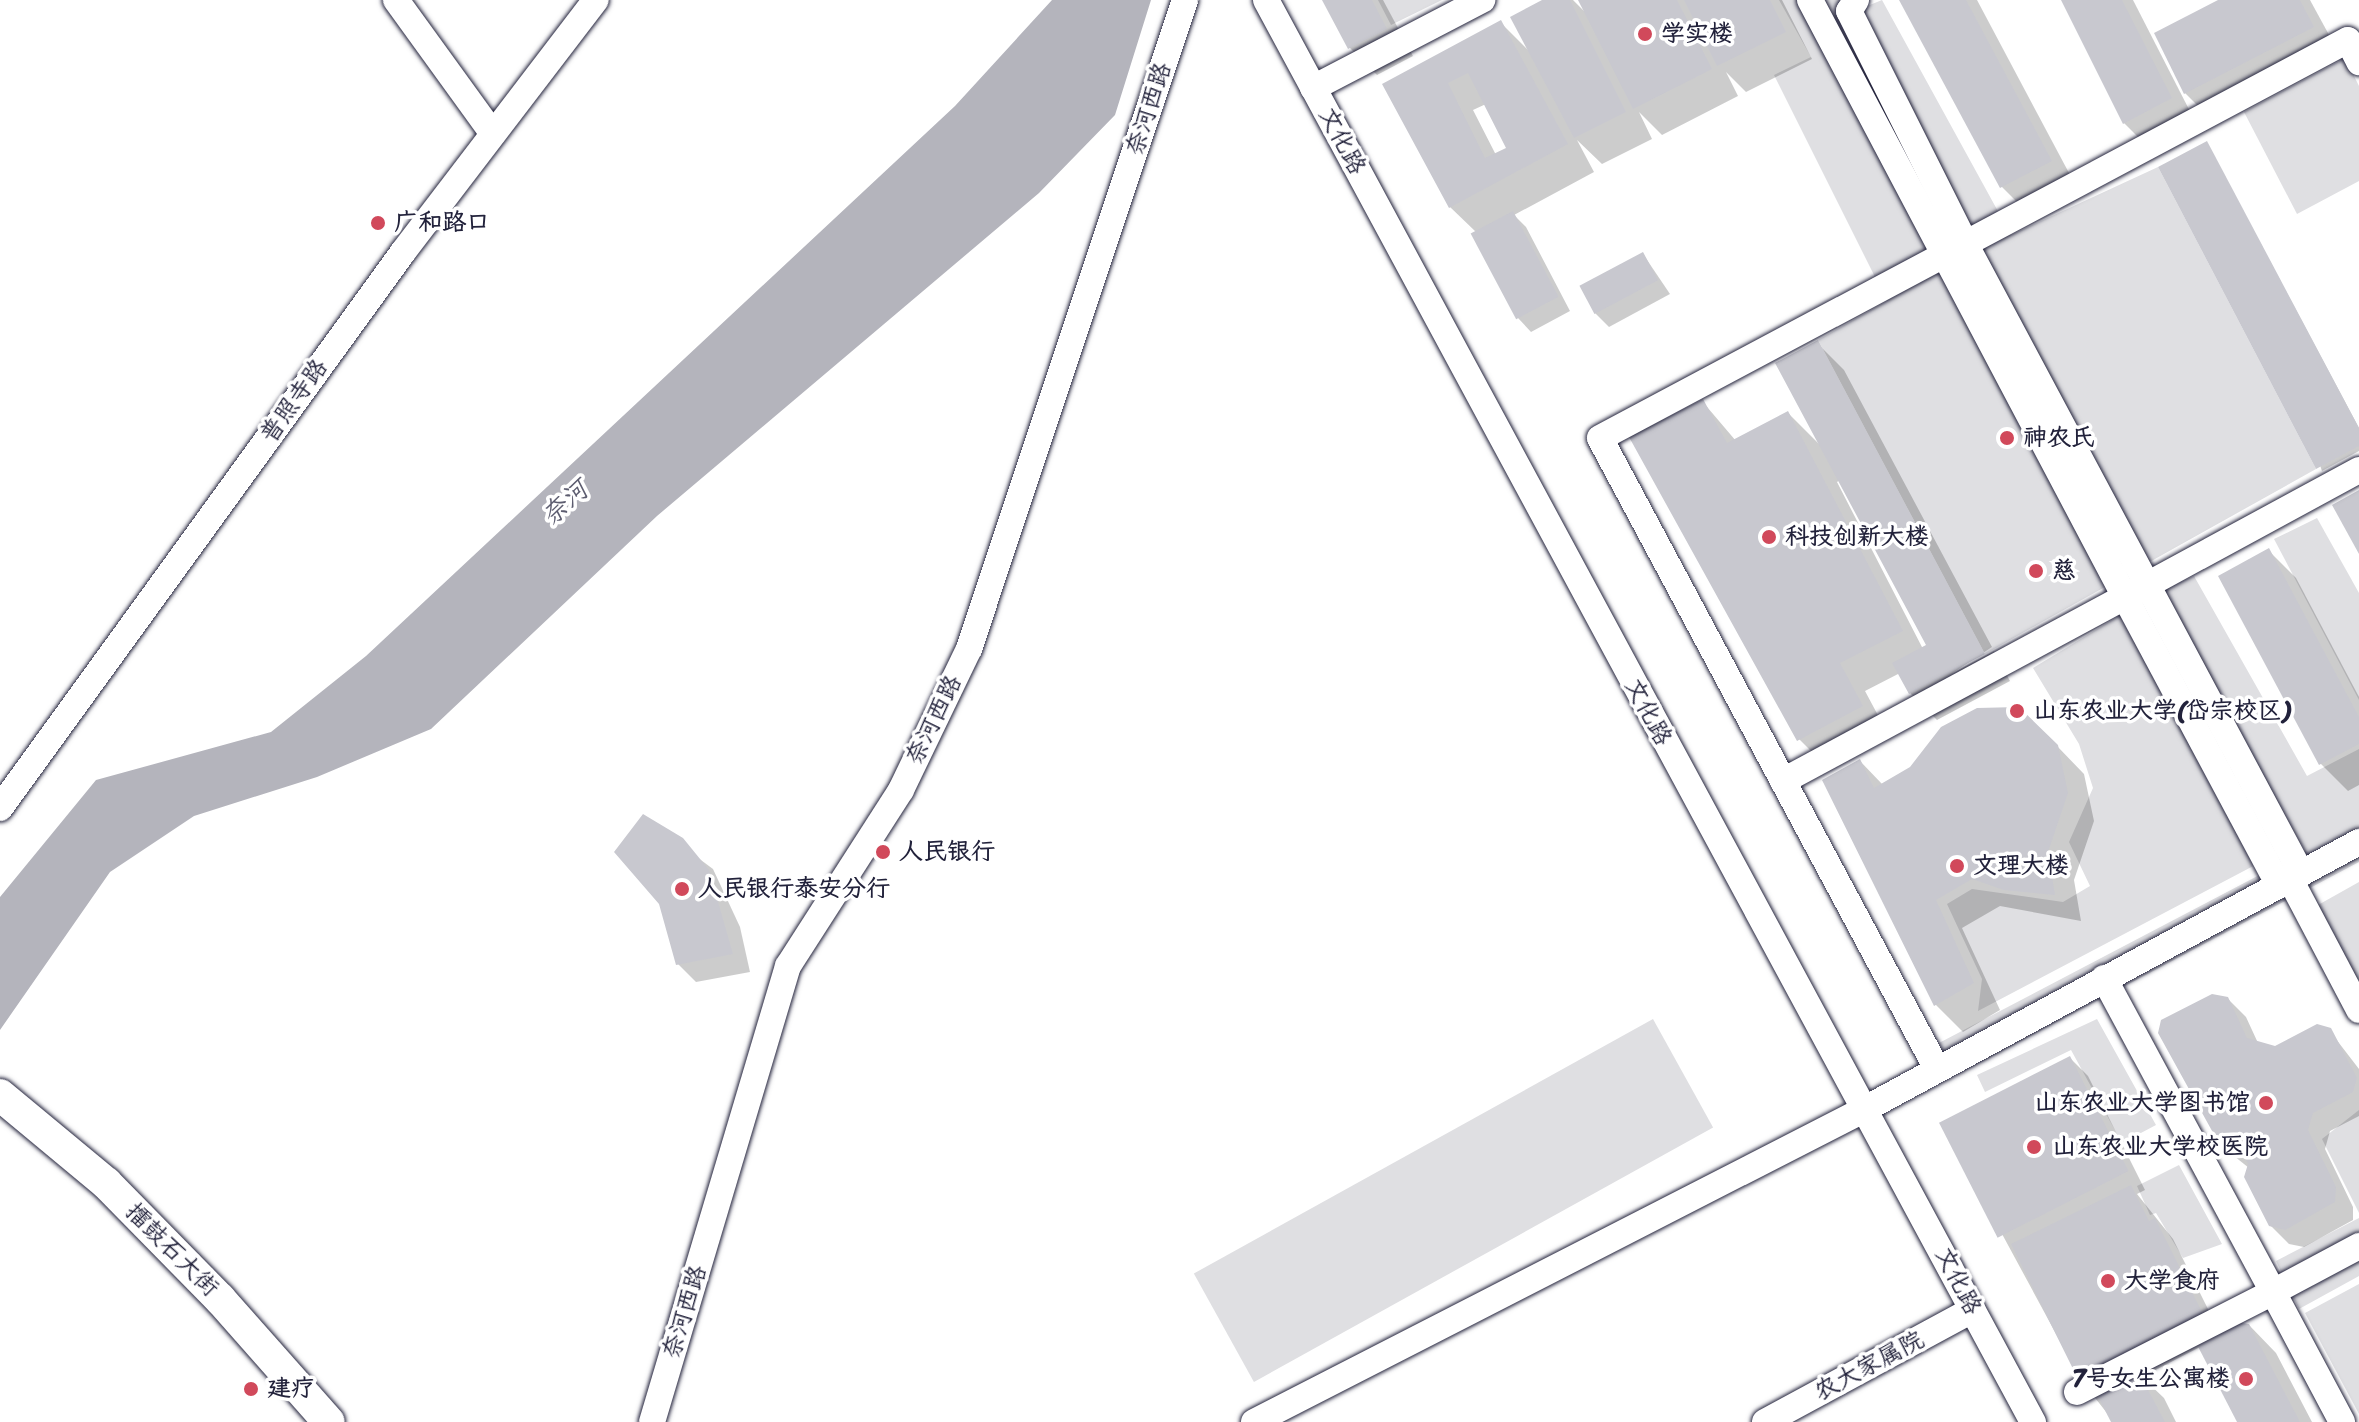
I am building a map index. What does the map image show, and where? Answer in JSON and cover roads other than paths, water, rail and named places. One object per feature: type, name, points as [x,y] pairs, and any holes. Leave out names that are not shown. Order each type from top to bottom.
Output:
[{"type":"main road","name":"擂鼓石大街","points":[[0,1095],[106,1183],[220,1299],[329,1422]]},
{"type":"street","points":[[396,0],[493,134]]},
{"type":"street","name":"普照寺路","points":[[0,808],[493,134],[596,0]]},
{"type":"street","name":"奈河西路","points":[[652,1422],[788,966],[901,790],[969,649],[1185,0]]},
{"type":"street","name":"文化路","points":[[1266,0],[2033,1422]]},
{"type":"street","points":[[1313,88],[1482,0]]},
{"type":"street","points":[[1810,0],[1956,253],[2359,1010]]},
{"type":"street","points":[[1856,0],[1849,11],[1956,253]]},
{"type":"street","points":[[1937,1069],[1600,438],[1956,253],[2348,40],[2359,62]]},
{"type":"street","points":[[1783,781],[2359,470]]},
{"type":"street","points":[[1254,1422],[1865,1109],[2359,842]]},
{"type":"street","points":[[2104,978],[2342,1422]]},
{"type":"street","points":[[2077,1392],[2359,1246]]},
{"type":"street","name":"农大家属院","points":[[1765,1422],[1972,1310]]},
{"type":"water","name":"奈河","points":[[1052,0],[1151,0],[1115,115],[1039,193],[657,516],[431,729],[317,777],[194,816],[110,872],[0,1030],[0,897],[96,780],[271,732],[366,656],[955,106]]},
{"type":"place","name":"学实楼","points":[[1645,34]]},
{"type":"place","name":"广和路口","points":[[378,223]]},
{"type":"place","name":"神农氏","points":[[2007,438]]},
{"type":"place","name":"科技创新大楼","points":[[1769,537]]},
{"type":"place","name":"慈","points":[[2036,571]]},
{"type":"place","name":"山东农业大学(岱宗校区)","points":[[2017,711]]},
{"type":"place","name":"人民银行","points":[[883,852]]},
{"type":"place","name":"文理大楼","points":[[1957,866]]},
{"type":"place","name":"人民银行泰安分行","points":[[682,889]]},
{"type":"place","name":"山东农业大学图书馆","points":[[2266,1103]]},
{"type":"place","name":"山东农业大学校医院","points":[[2034,1147]]},
{"type":"place","name":"大学食府","points":[[2108,1281]]},
{"type":"place","name":"7号女生公寓楼","points":[[2246,1379]]},
{"type":"place","name":"建疗","points":[[251,1389]]}]
